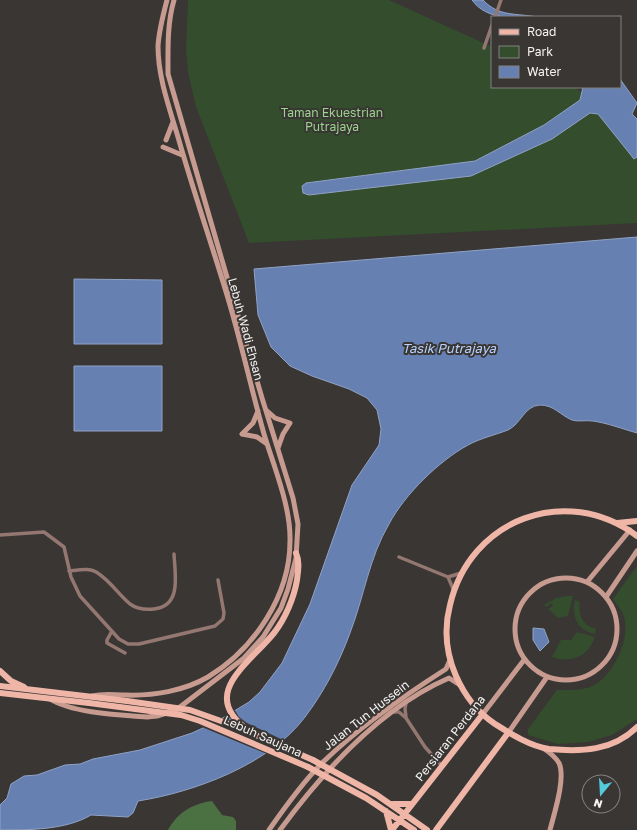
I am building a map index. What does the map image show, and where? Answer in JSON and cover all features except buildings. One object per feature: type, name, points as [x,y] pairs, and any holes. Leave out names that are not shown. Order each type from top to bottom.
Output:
[{"type":"main road","name":"Lebuh Wadi Ehsan","points":[[127,698],[186,687],[219,670],[238,654],[265,622],[280,590],[289,557],[290,529],[228,298],[183,156],[160,75],[158,48],[159,32],[167,0]]},
{"type":"main road","name":"Lebuh Wadi Ehsan","points":[[48,698],[64,706],[138,716],[157,716],[176,710],[244,658],[263,637],[281,608],[293,574],[298,524],[293,498],[271,428],[168,74],[170,13],[174,0]]},
{"type":"main road","points":[[166,140],[173,121]]},
{"type":"main road","points":[[163,146],[178,152],[183,156]]},
{"type":"main road","points":[[266,409],[275,418],[290,423],[283,434],[278,449]]},
{"type":"main road","points":[[258,411],[253,423],[242,434],[257,437],[267,444]]},
{"type":"main road","points":[[550,830],[561,774],[559,763],[555,757],[542,748],[508,733],[482,716],[460,685],[450,660],[447,623],[454,591],[462,573],[473,555],[488,538],[528,516],[558,511],[582,512],[615,523],[630,530],[637,536]]},
{"type":"main road","points":[[615,523],[637,521]]},
{"type":"main road","points":[[587,582],[630,530],[637,524]]},
{"type":"main road","points":[[606,597],[637,551]]},
{"type":"main road","points":[[254,734],[241,725],[229,711],[226,701],[227,690],[231,679],[275,632],[288,608],[296,584],[299,558],[296,553]]},
{"type":"main road","points":[[572,578],[587,582],[606,597],[612,606],[618,628],[614,650],[608,660],[596,671],[581,679],[558,680],[534,670],[524,660],[517,646],[514,631],[518,610],[526,597],[537,586],[556,579],[572,578]]},
{"type":"main road","name":"Jalan Tun Hussein","points":[[269,830],[285,807],[321,764],[387,709],[446,670],[450,660]]},
{"type":"main road","name":"Persiaran Perdana","points":[[391,830],[482,716],[524,660]]},
{"type":"main road","points":[[0,671],[11,681],[29,689]]},
{"type":"main road","points":[[438,829],[548,677]]},
{"type":"main road","name":"Jalan Tun Hussein","points":[[280,830],[329,768],[393,712],[432,686],[449,678],[460,685]]},
{"type":"main road","name":"Lebuh Saujana","points":[[0,686],[92,696],[127,698],[190,710],[254,734],[329,768],[391,804],[427,830]]},
{"type":"main road","name":"Lebuh Saujana","points":[[0,693],[181,715],[200,721],[324,775],[400,819],[414,830]]},
{"type":"main road","points":[[542,748],[581,750],[606,747],[619,741],[637,727]]},
{"type":"main road","points":[[391,804],[411,804]]},
{"type":"main road","points":[[386,811],[391,830]]},
{"type":"street","points":[[495,16],[502,0]]},
{"type":"street","points":[[484,48],[491,28]]},
{"type":"street","points":[[0,535],[44,532],[64,547],[75,587],[80,596],[123,642],[134,644],[215,626],[223,619],[224,613],[218,580]]},
{"type":"street","points":[[70,571],[86,569],[99,573],[134,606],[148,610],[156,609],[170,603],[174,597],[174,554]]},
{"type":"street","points":[[399,557],[448,577],[462,573]]},
{"type":"street","points":[[448,577],[454,591]]},
{"type":"street","points":[[112,631],[107,643],[125,653]]},
{"type":"street","points":[[406,703],[404,712],[406,718]]},
{"type":"street","points":[[393,712],[400,712],[406,718],[425,747],[442,766]]},
{"type":"green space","name":"Taman Ekuestrian Putrajaya","points":[[188,0],[389,0],[491,47],[491,88],[575,88],[593,101],[637,152],[637,223],[249,243],[196,107],[188,72],[186,49]]},
{"type":"green space","points":[[637,566],[637,719],[612,735],[588,742],[558,744],[528,735],[528,729],[557,690],[577,690],[587,688],[596,684],[610,671],[620,653],[625,633],[623,614],[613,599]]},
{"type":"green space","points":[[573,596],[568,616],[558,618],[548,609],[553,606],[552,603],[546,607],[544,605],[556,598]]},
{"type":"green space","points":[[575,600],[580,602],[580,615],[582,619],[587,625],[596,629],[595,634],[584,630],[577,622],[574,612]]},
{"type":"green space","points":[[577,632],[595,637],[592,644],[584,654],[566,660],[552,657],[561,640],[571,640]]},
{"type":"green space","points":[[212,801],[222,815],[233,817],[236,821],[236,830],[168,830],[176,818],[186,810],[198,804]]},
{"type":"water","points":[[472,0],[483,0],[495,9],[502,12],[530,16],[493,15],[478,7]]},
{"type":"water","points":[[621,80],[637,103],[632,114],[637,119],[637,157],[634,159],[598,114],[590,113],[552,139],[471,176],[309,195],[303,193],[302,186],[306,183],[475,161],[544,125],[580,100],[583,88],[621,88]]},
{"type":"water","name":"Tasik Putrajaya","points":[[637,237],[637,433],[598,422],[572,420],[553,408],[540,405],[530,408],[516,424],[508,430],[468,445],[434,469],[413,490],[396,513],[376,550],[350,633],[330,677],[305,717],[290,734],[272,749],[252,762],[207,783],[160,797],[138,801],[133,813],[128,817],[91,815],[70,824],[47,828],[0,830],[0,805],[7,798],[11,784],[24,776],[37,775],[65,765],[80,764],[93,759],[140,750],[192,733],[216,722],[249,702],[260,692],[282,663],[310,604],[352,485],[379,445],[381,429],[377,410],[367,398],[349,389],[312,376],[290,366],[271,347],[258,315],[254,269]]},
{"type":"water","points":[[74,279],[162,280],[162,344],[74,344]]},
{"type":"water","points":[[74,366],[162,366],[162,431],[74,431]]},
{"type":"water","points":[[533,628],[544,629],[549,642],[540,651],[533,640]]},
{"type":"pier","points":[[234,709],[239,717],[247,723],[285,741],[267,754],[202,727],[220,717],[232,721],[227,713]]}]
